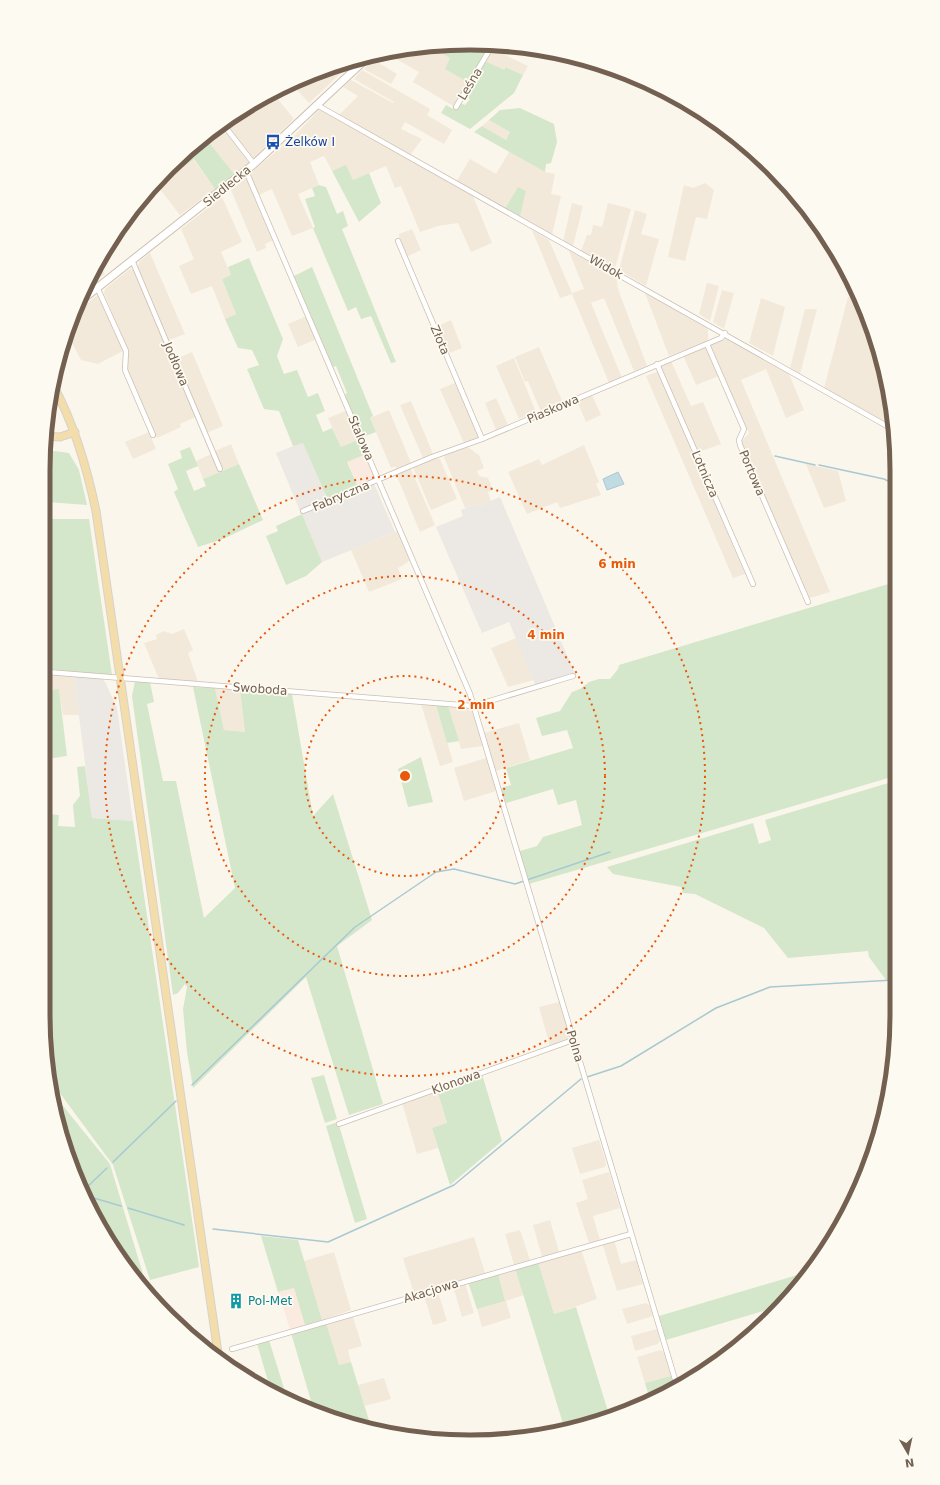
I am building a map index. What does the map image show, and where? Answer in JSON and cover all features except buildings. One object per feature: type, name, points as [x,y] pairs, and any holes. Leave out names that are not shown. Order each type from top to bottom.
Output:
[{"type":"main road","name":"Siedlecka","points":[[88,295],[246,171],[360,64]]},
{"type":"main road","points":[[57,394],[75,432],[87,471],[96,511],[218,1351]]},
{"type":"main road","points":[[52,436],[60,436],[75,432]]},
{"type":"street","name":"Leśna","points":[[456,107],[489,51]]},
{"type":"street","name":"Widok","points":[[317,105],[725,333],[887,426]]},
{"type":"street","points":[[226,128],[254,164]]},
{"type":"street","name":"Stalowa","points":[[246,171],[465,682],[473,706]]},
{"type":"street","name":"Złota","points":[[398,241],[482,439]]},
{"type":"street","name":"Jodłowa","points":[[132,260],[220,469]]},
{"type":"street","points":[[97,288],[126,351],[125,370],[153,435]]},
{"type":"street","name":"Piaskowa","points":[[379,480],[432,457],[482,439],[657,364],[722,338],[725,333]]},
{"type":"street","name":"Portowa","points":[[707,344],[744,429],[739,440],[740,446],[808,602]]},
{"type":"street","name":"Lotnicza","points":[[657,364],[753,584]]},
{"type":"street","name":"Fabryczna","points":[[303,512],[379,480]]},
{"type":"street","name":"Swoboda","points":[[50,672],[473,706]]},
{"type":"street","points":[[473,706],[573,676]]},
{"type":"street","name":"Polna","points":[[473,706],[676,1381]]},
{"type":"street","name":"Klonowa","points":[[339,1124],[573,1040]]},
{"type":"street","name":"Akacjowa","points":[[232,1349],[631,1234]]},
{"type":"shaded area","points":[[491,51],[496,51],[528,66],[523,75],[507,67],[504,71],[485,61]]},
{"type":"shaded area","points":[[438,52],[450,58],[445,69],[469,83],[455,107],[413,82],[419,72],[393,57]]},
{"type":"shaded area","points":[[372,61],[375,61],[397,74],[391,84],[364,69]]},
{"type":"shaded area","points":[[362,70],[430,109],[427,115],[452,130],[444,144],[405,122],[401,129],[422,139],[410,155],[339,115],[358,96],[343,87],[351,80],[393,103],[394,102],[354,79]]},
{"type":"shaded area","points":[[335,72],[341,73],[309,103],[296,88]]},
{"type":"shaded area","points":[[276,97],[294,119],[252,159],[228,127]]},
{"type":"shaded area","points":[[320,109],[473,196],[492,243],[471,252],[458,223],[438,226],[420,232],[401,186],[395,188],[386,166],[353,180],[346,166],[332,171],[324,156],[310,162],[319,185],[298,194],[313,228],[292,236],[272,189],[259,195],[250,174],[296,134]]},
{"type":"shaded area","points":[[489,120],[510,132],[506,140],[482,126]]},
{"type":"shaded area","points":[[224,130],[249,162],[234,174],[208,142]]},
{"type":"shaded area","points":[[509,152],[545,172],[555,174],[551,194],[561,196],[552,235],[520,217],[526,191],[505,209],[456,182],[470,159],[496,174]]},
{"type":"shaded area","points":[[193,159],[215,189],[180,215],[159,188],[182,165],[183,167]]},
{"type":"shaded area","points":[[247,177],[274,240],[265,244],[266,248],[257,252],[231,190]]},
{"type":"shaded area","points":[[705,183],[714,190],[707,219],[696,217],[685,261],[668,257],[684,185],[693,188]]},
{"type":"shaded area","points":[[222,197],[242,242],[221,252],[231,275],[222,279],[236,314],[225,319],[212,286],[191,294],[179,266],[194,259],[181,229]]},
{"type":"shaded area","points":[[572,203],[583,206],[573,246],[563,241]]},
{"type":"shaded area","points":[[608,203],[631,209],[615,268],[581,251],[587,235],[591,235],[593,225],[602,227]]},
{"type":"shaded area","points":[[635,210],[647,214],[641,234],[659,239],[646,286],[619,270]]},
{"type":"shaded area","points":[[412,229],[421,250],[406,257],[399,241],[399,234]]},
{"type":"shaded area","points":[[532,230],[549,240],[572,293],[584,289],[569,251],[616,276],[618,289],[647,366],[634,371],[604,298],[591,303],[622,378],[609,383],[572,294],[560,298]]},
{"type":"shaded area","points":[[150,253],[185,334],[169,340],[138,266],[139,262]]},
{"type":"shaded area","points":[[101,269],[105,274],[94,282]]},
{"type":"shaded area","points":[[130,269],[133,270],[196,417],[180,424],[181,427],[157,438],[127,370],[128,350],[104,293],[105,289]]},
{"type":"shaded area","points":[[707,283],[719,286],[710,321],[699,314]]},
{"type":"shaded area","points":[[722,290],[734,293],[724,329],[713,322]]},
{"type":"shaded area","points":[[645,293],[708,329],[708,341],[669,356]]},
{"type":"shaded area","points":[[99,294],[123,351],[98,364],[81,360],[71,340],[83,307]]},
{"type":"shaded area","points":[[848,297],[853,298],[868,335],[876,361],[882,388],[887,423],[824,388]]},
{"type":"shaded area","points":[[761,298],[785,307],[773,356],[749,343]]},
{"type":"shaded area","points":[[805,309],[817,309],[800,374],[790,368]]},
{"type":"shaded area","points":[[307,316],[317,339],[298,347],[288,324]]},
{"type":"shaded area","points":[[451,320],[462,348],[447,354],[436,327]]},
{"type":"shaded area","points":[[725,338],[789,374],[804,410],[786,418],[766,369],[741,380],[830,592],[810,598],[808,596],[741,442],[749,433],[710,348],[710,344]]},
{"type":"shaded area","points":[[705,346],[719,376],[696,385],[683,355]]},
{"type":"shaded area","points":[[539,347],[563,403],[541,412],[528,381],[525,382],[515,357]]},
{"type":"shaded area","points":[[192,352],[223,426],[207,433],[176,359]]},
{"type":"shaded area","points":[[514,358],[536,412],[519,419],[496,366]]},
{"type":"shaded area","points":[[671,361],[691,406],[703,402],[721,444],[696,453],[660,369],[661,365]]},
{"type":"shaded area","points":[[657,372],[659,373],[745,574],[733,578],[646,376]]},
{"type":"shaded area","points":[[455,383],[479,437],[464,443],[440,389]]},
{"type":"shaded area","points":[[592,395],[601,415],[586,422],[577,401]]},
{"type":"shaded area","points":[[496,398],[508,425],[496,430],[485,403]]},
{"type":"shaded area","points":[[411,401],[433,454],[423,458],[400,405]]},
{"type":"shaded area","points":[[348,410],[360,439],[341,447],[328,418]]},
{"type":"shaded area","points":[[389,410],[411,463],[396,469],[395,466],[391,468],[370,418]]},
{"type":"shaded area","points":[[149,432],[156,449],[133,459],[125,442]]},
{"type":"shaded area","points":[[303,442],[328,500],[300,511],[276,453]]},
{"type":"shaded area","points":[[231,444],[239,464],[224,470],[215,451]]},
{"type":"shaded area","points":[[584,445],[599,482],[596,484],[601,495],[560,508],[557,502],[527,514],[508,472],[539,459],[542,465]]},
{"type":"shaded area","points":[[466,446],[479,455],[484,468],[477,471],[479,476],[488,478],[493,490],[488,492],[491,501],[477,507],[475,504],[465,508],[444,457],[445,454]]},
{"type":"shaded area","points":[[211,454],[219,472],[203,479],[196,461]]},
{"type":"shaded area","points":[[366,454],[375,476],[374,479],[358,486],[347,461]]},
{"type":"shaded area","points":[[434,458],[440,459],[457,499],[431,510],[413,467]]},
{"type":"shaded area","points":[[806,464],[838,471],[846,501],[824,508]]},
{"type":"shaded area","points":[[411,469],[435,525],[420,532],[396,474]]},
{"type":"shaded area","points":[[374,484],[395,532],[322,562],[302,514]]},
{"type":"shaded area","points":[[500,497],[575,674],[536,686],[509,622],[482,633],[436,527],[463,516],[461,510],[475,504],[477,507]]},
{"type":"shaded area","points":[[398,531],[411,560],[398,568],[402,579],[369,592],[351,550]]},
{"type":"shaded area","points":[[184,629],[193,650],[188,653],[198,682],[159,679],[144,643],[157,639],[156,635],[164,631],[172,634]]},
{"type":"shaded area","points":[[516,638],[534,680],[508,687],[491,648]]},
{"type":"shaded area","points":[[50,674],[74,676],[79,715],[63,715],[59,689],[50,690]]},
{"type":"shaded area","points":[[74,676],[101,678],[105,682],[117,708],[133,821],[92,818]]},
{"type":"shaded area","points":[[215,688],[240,690],[245,732],[224,730]]},
{"type":"shaded area","points":[[421,704],[436,705],[453,762],[440,766]]},
{"type":"shaded area","points":[[448,706],[472,709],[483,746],[461,749]]},
{"type":"shaded area","points":[[519,723],[530,760],[496,771],[484,733]]},
{"type":"shaded area","points":[[486,758],[496,791],[464,801],[454,768]]},
{"type":"shaded area","points":[[559,1002],[570,1036],[568,1039],[550,1046],[539,1007]]},
{"type":"shaded area","points":[[437,1090],[447,1124],[432,1128],[438,1148],[417,1154],[402,1103]]},
{"type":"shaded area","points":[[599,1140],[606,1163],[605,1167],[580,1174],[572,1148]]},
{"type":"shaded area","points":[[609,1172],[620,1208],[593,1216],[600,1240],[589,1243],[576,1203],[588,1199],[582,1180]]},
{"type":"shaded area","points":[[550,1220],[559,1252],[542,1257],[533,1225]]},
{"type":"shaded area","points":[[520,1230],[530,1260],[514,1265],[505,1234]]},
{"type":"shaded area","points":[[474,1237],[485,1273],[414,1294],[403,1258]]},
{"type":"shaded area","points":[[614,1240],[621,1264],[636,1260],[643,1284],[617,1291],[602,1243]]},
{"type":"shaded area","points":[[581,1249],[597,1299],[554,1314],[538,1262]]},
{"type":"shaded area","points":[[334,1252],[351,1310],[322,1320],[304,1261]]},
{"type":"shaded area","points":[[515,1268],[524,1295],[506,1301],[511,1318],[482,1327],[477,1309],[505,1301],[498,1273]]},
{"type":"shaded area","points":[[465,1283],[474,1313],[462,1317],[453,1286]]},
{"type":"shaded area","points":[[294,1288],[305,1325],[290,1329],[278,1292]]},
{"type":"shaded area","points":[[438,1292],[447,1321],[433,1325],[424,1296]]},
{"type":"shaded area","points":[[646,1303],[649,1305],[653,1316],[627,1324],[622,1309]]},
{"type":"shaded area","points":[[353,1317],[362,1346],[348,1350],[351,1362],[339,1366],[326,1323]]},
{"type":"shaded area","points":[[657,1329],[660,1340],[658,1344],[635,1351],[631,1336]]},
{"type":"shaded area","points":[[660,1350],[664,1352],[671,1376],[645,1383],[637,1357]]},
{"type":"shaded area","points":[[384,1378],[391,1399],[365,1406],[358,1385]]},
{"type":"green space","points":[[489,51],[469,83],[445,69],[450,58],[438,52]]},
{"type":"green space","points":[[485,61],[504,70],[506,67],[523,75],[514,93],[470,129],[441,113],[446,105],[455,110],[460,103],[465,105],[470,99],[464,95]]},
{"type":"green space","points":[[520,108],[554,124],[557,142],[551,163],[546,164],[545,172],[474,132],[482,126],[506,140],[510,132],[489,120],[500,110]]},
{"type":"green space","points":[[208,142],[234,174],[215,189],[194,159],[183,167],[182,165]]},
{"type":"green space","points":[[346,165],[353,180],[369,173],[381,203],[359,222],[332,171]]},
{"type":"green space","points":[[319,185],[326,187],[337,214],[343,211],[348,226],[342,229],[396,362],[391,363],[371,316],[361,319],[356,307],[348,311],[313,228],[315,227],[305,199],[315,196],[312,188]]},
{"type":"green space","points":[[518,187],[526,191],[520,217],[505,209]]},
{"type":"green space","points":[[249,258],[283,339],[277,356],[284,374],[297,370],[308,397],[318,393],[325,411],[316,415],[323,432],[332,428],[341,447],[360,439],[366,454],[347,462],[358,487],[328,500],[303,443],[293,446],[279,411],[264,409],[247,369],[259,365],[252,350],[238,348],[225,319],[236,314],[222,279],[231,275],[228,267]]},
{"type":"green space","points":[[312,267],[373,416],[370,418],[376,432],[363,437],[345,395],[347,393],[336,366],[333,367],[294,276]]},
{"type":"green space","points":[[190,447],[198,466],[186,471],[194,491],[206,486],[203,479],[239,464],[263,520],[223,539],[198,547],[174,492],[178,489],[168,464],[182,458],[180,451]]},
{"type":"green space","points":[[51,451],[69,453],[79,470],[87,505],[50,502]]},
{"type":"green space","points":[[302,514],[322,562],[306,576],[286,585],[266,536],[278,531],[276,526]]},
{"type":"green space","points":[[50,519],[89,519],[112,675],[50,669]]},
{"type":"green space","points":[[890,584],[890,777],[529,884],[520,851],[537,846],[543,837],[582,825],[576,800],[558,805],[553,789],[506,803],[501,788],[511,785],[506,768],[573,748],[567,730],[542,736],[536,718],[560,711],[572,692],[580,689],[589,682],[599,679],[610,679],[618,669],[619,665]]},
{"type":"green space","points":[[135,681],[150,682],[154,702],[147,704],[163,781],[176,781],[204,918],[235,888],[193,687],[215,688],[224,730],[245,732],[240,690],[292,694],[313,816],[333,794],[372,920],[337,946],[383,1104],[349,1115],[306,977],[193,1088],[187,1052],[183,1009],[187,987],[185,984],[178,993],[173,995],[132,696]]},
{"type":"green space","points":[[59,689],[67,756],[50,759],[50,690]]},
{"type":"green space","points":[[436,705],[448,706],[459,741],[447,743]]},
{"type":"green space","points":[[421,757],[433,802],[408,807],[398,769]]},
{"type":"green space","points":[[85,766],[92,818],[133,821],[199,1267],[150,1280],[113,1165],[57,1089],[54,1070],[50,1015],[50,814],[59,815],[58,826],[75,827],[73,805],[80,796],[77,767]]},
{"type":"green space","points":[[890,782],[890,980],[886,980],[869,957],[868,951],[788,958],[764,928],[695,894],[683,893],[681,887],[613,874],[607,867],[753,823],[759,844],[771,840],[765,820]]},
{"type":"green space","points":[[482,1074],[502,1141],[450,1185],[432,1128],[447,1123],[437,1090]]},
{"type":"green space","points":[[324,1075],[337,1119],[325,1123],[311,1078]]},
{"type":"green space","points":[[59,1101],[110,1164],[145,1281],[106,1225],[93,1201],[72,1150]]},
{"type":"green space","points":[[338,1122],[367,1219],[355,1223],[326,1126]]},
{"type":"green space","points":[[261,1236],[298,1240],[322,1320],[305,1325],[294,1288],[278,1292]]},
{"type":"green space","points":[[538,1262],[554,1314],[576,1307],[608,1412],[563,1424],[515,1268]]},
{"type":"green space","points":[[498,1273],[505,1301],[477,1309],[468,1282]]},
{"type":"green space","points":[[801,1274],[770,1309],[666,1340],[659,1316]]},
{"type":"green space","points":[[326,1323],[339,1365],[351,1362],[370,1423],[335,1413],[331,1412],[330,1408],[325,1409],[312,1404],[291,1333]]},
{"type":"green space","points":[[269,1340],[285,1393],[269,1384],[257,1343]]},
{"type":"green space","points":[[671,1376],[673,1383],[649,1395],[645,1383]]},
{"type":"water","points":[[618,472],[624,484],[607,490],[603,479]]},
{"type":"waterway","points":[[775,456],[815,465]]},
{"type":"waterway","points":[[819,465],[884,479],[890,482]]},
{"type":"waterway","points":[[192,1085],[355,927],[436,872],[454,869],[515,884],[610,852]]},
{"type":"waterway","points":[[587,1077],[621,1066],[716,1008],[770,987],[890,980]]},
{"type":"waterway","points":[[213,1229],[328,1242],[454,1185],[581,1079]]},
{"type":"waterway","points":[[113,1162],[176,1101]]},
{"type":"waterway","points":[[87,1187],[107,1168]]},
{"type":"waterway","points":[[91,1197],[121,1206]]},
{"type":"waterway","points":[[128,1208],[184,1225]]},
{"type":"place","name":"Żelków I","points":[[273,142]]},
{"type":"place","name":"Pol-Met","points":[[236,1301]]}]
